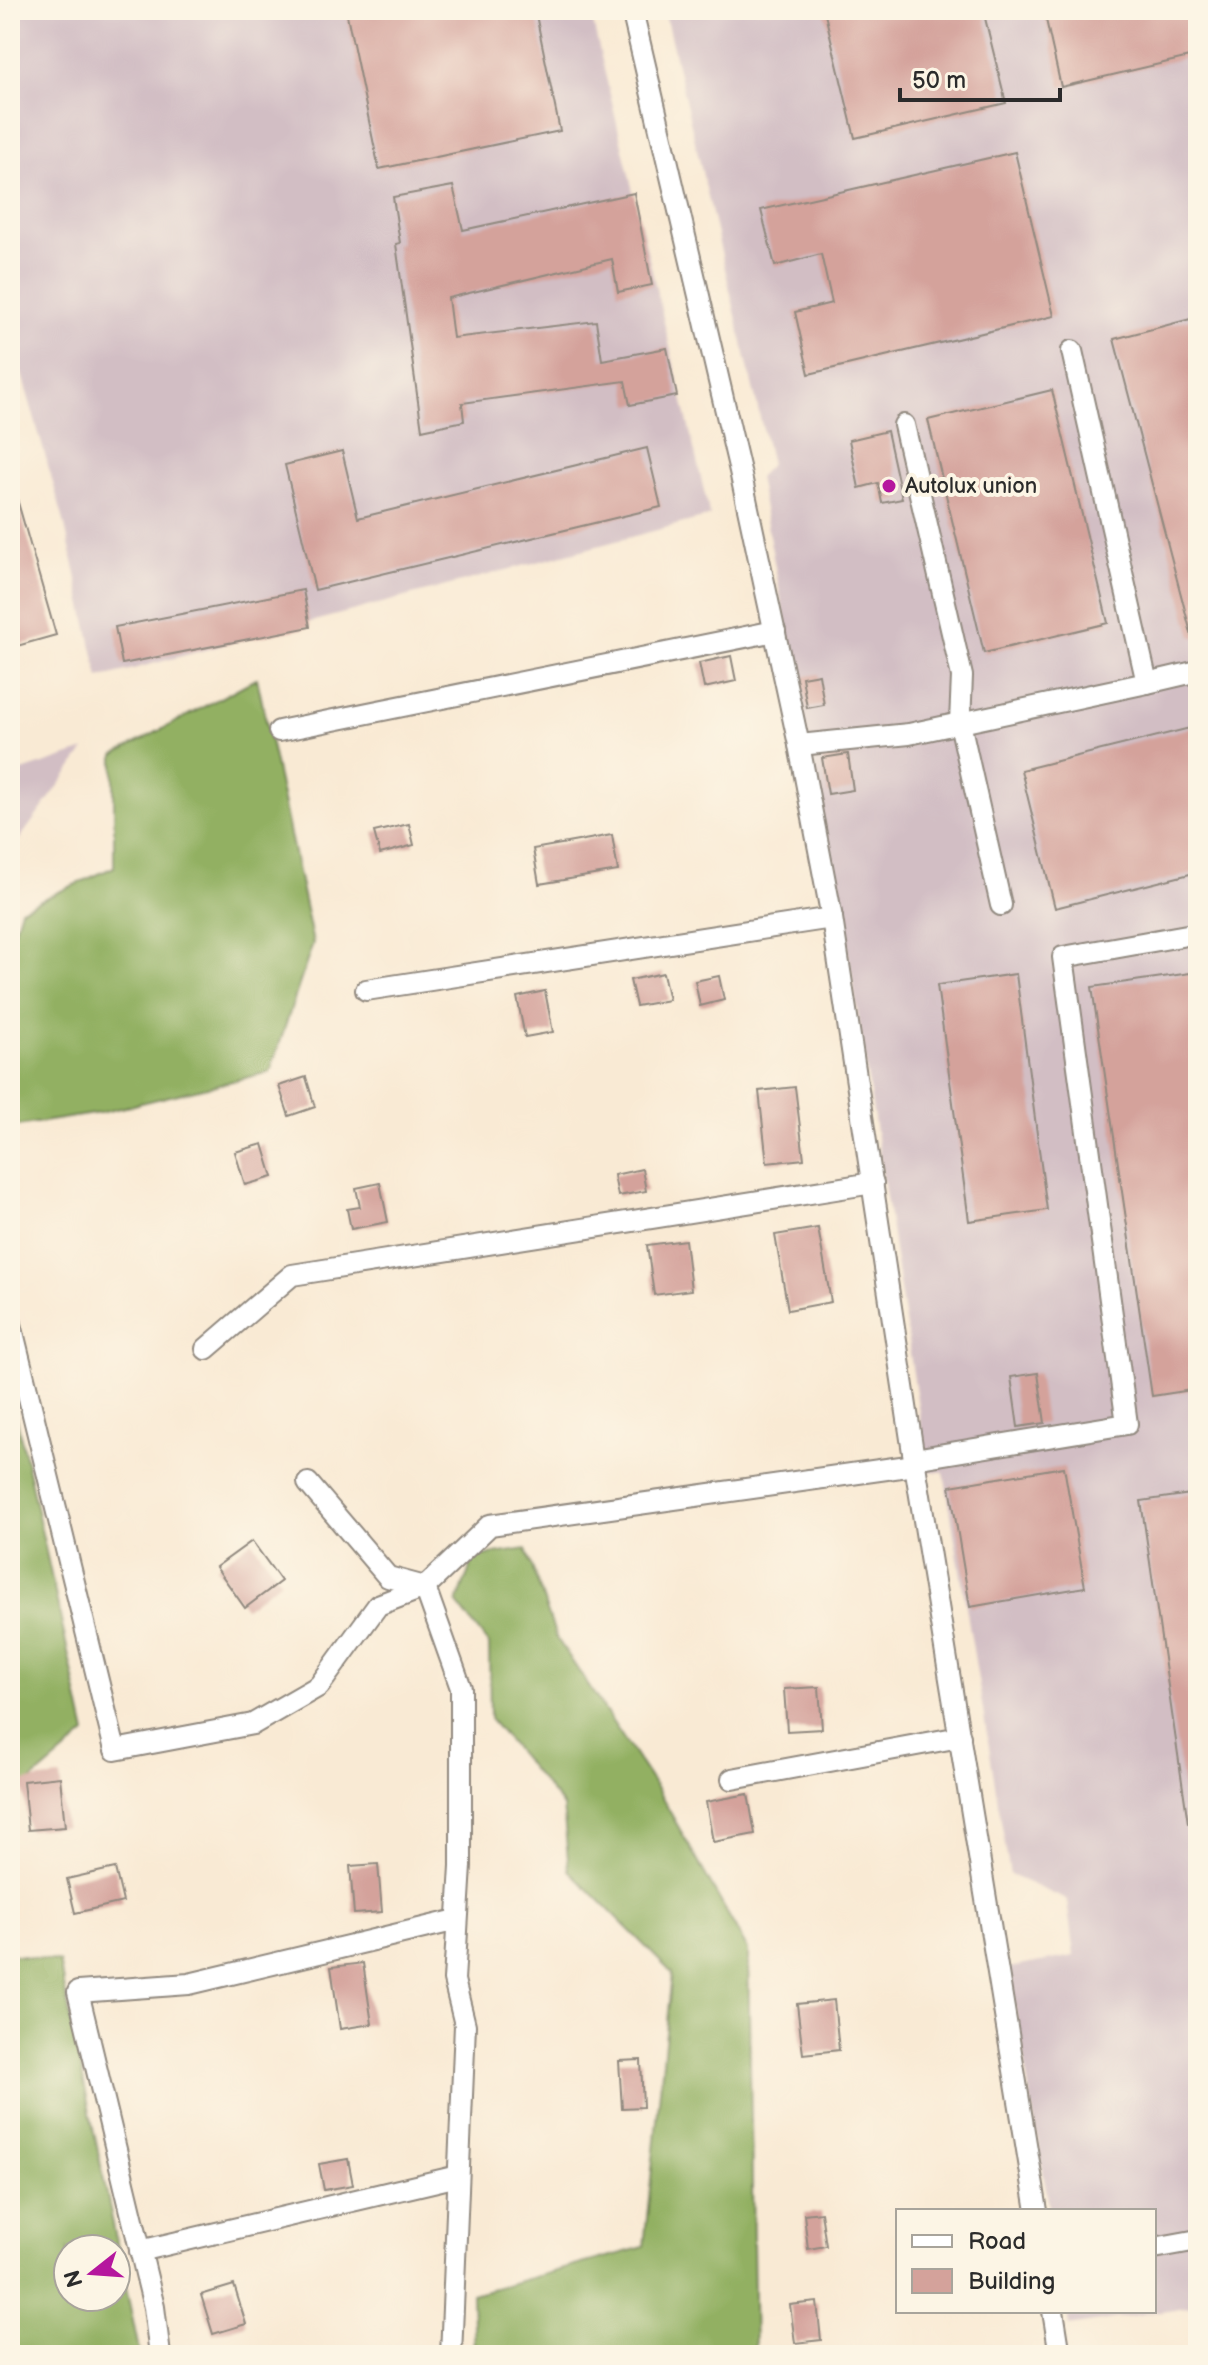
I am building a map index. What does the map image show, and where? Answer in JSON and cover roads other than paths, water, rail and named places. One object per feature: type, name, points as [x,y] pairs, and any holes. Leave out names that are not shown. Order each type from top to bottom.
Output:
[{"type":"street","points":[[632,10],[740,471],[799,745],[832,918],[915,1462],[1037,2209]]},
{"type":"street","points":[[1072,351],[1147,683]]},
{"type":"street","points":[[904,425],[962,676],[960,723],[1001,905]]},
{"type":"street","points":[[279,731],[775,631]]},
{"type":"street","points":[[799,745],[909,734],[1198,671]]},
{"type":"street","points":[[366,990],[832,918]]},
{"type":"street","points":[[10,1320],[115,1750],[253,1724],[319,1686],[378,1605],[425,1587],[490,1525],[915,1462],[1127,1424],[1063,957],[1198,933]]},
{"type":"street","points":[[206,1349],[292,1275],[873,1183]]},
{"type":"street","points":[[308,1483],[388,1577],[425,1587]]},
{"type":"street","points":[[425,1587],[461,1688],[461,1866],[454,1980],[465,2025],[451,2355]]},
{"type":"street","points":[[732,1779],[960,1737]]},
{"type":"street","points":[[160,2355],[154,2307],[78,1992],[189,1984],[457,1920]]},
{"type":"street","points":[[140,2251],[458,2176]]},
{"type":"street","points":[[1156,2248],[1198,2240]]},
{"type":"street","points":[[1053,2313],[1060,2355]]},
{"type":"place","name":"Autolux union","points":[[889,486]]}]
